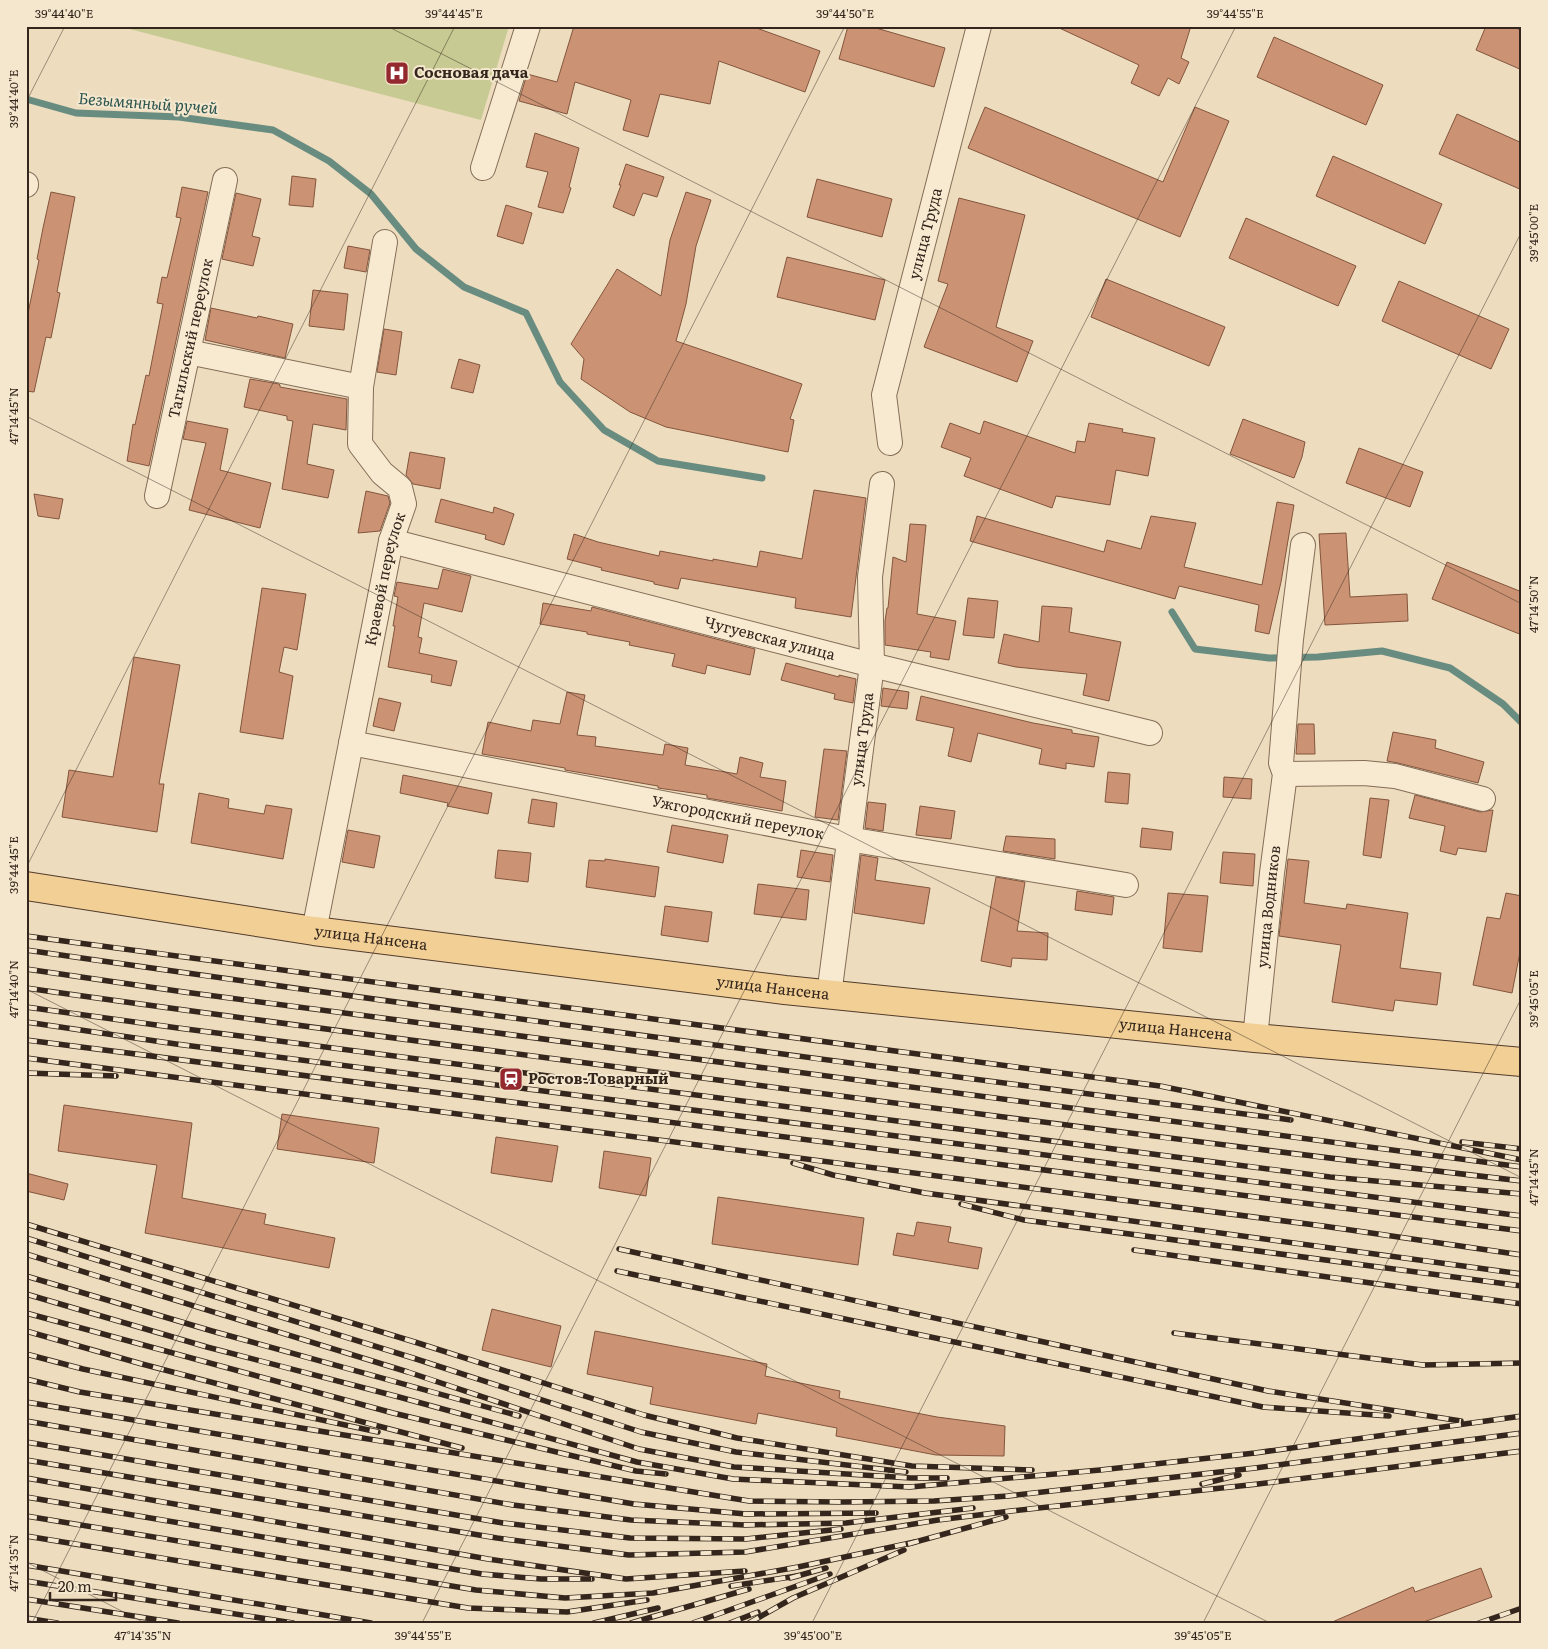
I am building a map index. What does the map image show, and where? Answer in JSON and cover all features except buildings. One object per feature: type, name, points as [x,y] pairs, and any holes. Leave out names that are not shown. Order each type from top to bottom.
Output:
[{"type":"main road","name":"улица Нансена","points":[[26,886],[314,931],[829,995],[1255,1038],[1522,1062]]},
{"type":"street","points":[[483,168],[528,26]]},
{"type":"street","name":"улица Труда","points":[[890,443],[884,395],[979,26]]},
{"type":"street","name":"Тагильский переулок","points":[[157,496],[225,180]]},
{"type":"street","name":"Краевой переулок","points":[[314,931],[391,541],[404,504],[400,488],[382,473],[360,444],[361,387],[385,242]]},
{"type":"street","points":[[188,352],[361,387]]},
{"type":"street","name":"улица Труда","points":[[829,995],[872,666],[870,577],[882,484]]},
{"type":"street","name":"Чугуевская улица","points":[[391,541],[872,666],[1150,733]]},
{"type":"street","name":"улица Водников","points":[[1255,1038],[1272,873],[1285,774],[1281,763],[1288,673],[1303,545]]},
{"type":"street","name":"Ужгородский переулок","points":[[351,743],[848,839],[1126,885]]},
{"type":"street","points":[[1285,774],[1364,773],[1395,776],[1483,799]]},
{"type":"green space","name":"Сосновая дача","points":[[118,26],[509,26],[481,120]]},
{"type":"waterway","name":"Безымянный ручей","points":[[26,99],[76,113],[179,117],[273,130],[329,161],[371,194],[416,249],[464,287],[526,313],[560,382],[604,430],[658,461],[762,478]]},
{"type":"waterway","name":"Безымянный ручей","points":[[1172,612],[1195,649],[1269,658],[1318,657],[1382,651],[1450,668],[1503,704],[1522,723]]},
{"type":"railway","points":[[26,936],[1160,1086],[1522,1160]]},
{"type":"railway","points":[[26,950],[658,1038],[1291,1120]]},
{"type":"railway","points":[[26,969],[184,992],[1522,1167]]},
{"type":"railway","points":[[26,988],[360,1034],[1522,1181]]},
{"type":"railway","points":[[26,1007],[1330,1177],[1522,1194]]},
{"type":"railway","points":[[26,1022],[176,1044],[1522,1216]]},
{"type":"railway","points":[[26,1040],[1522,1231]]},
{"type":"railway","points":[[26,1058],[1323,1226],[1522,1255]]},
{"type":"railway","points":[[26,1073],[116,1076]]},
{"type":"railway","points":[[1462,1142],[1522,1149]]},
{"type":"railway","points":[[793,1163],[833,1175],[925,1193],[1522,1274]]},
{"type":"railway","points":[[961,1204],[1024,1220],[1522,1286]]},
{"type":"railway","points":[[26,1224],[418,1343],[644,1415],[737,1438],[912,1466],[1032,1470]]},
{"type":"railway","points":[[26,1238],[413,1358],[641,1432],[736,1452],[906,1472]]},
{"type":"railway","points":[[619,1249],[1268,1391],[1461,1421]]},
{"type":"railway","points":[[1134,1250],[1522,1304]]},
{"type":"railway","points":[[26,1254],[408,1372],[639,1449],[734,1467],[911,1478],[947,1478]]},
{"type":"railway","points":[[617,1271],[1263,1407],[1389,1416]]},
{"type":"railway","points":[[26,1276],[212,1331],[519,1416]]},
{"type":"railway","points":[[26,1294],[207,1347],[637,1462],[733,1479],[910,1487],[1100,1470],[1255,1453],[1522,1416]]},
{"type":"railway","points":[[26,1313],[393,1413],[636,1471],[666,1474]]},
{"type":"railway","points":[[26,1331],[142,1364],[462,1448]]},
{"type":"railway","points":[[1174,1333],[1423,1365],[1522,1363]]},
{"type":"railway","points":[[26,1354],[83,1369],[378,1432]]},
{"type":"railway","points":[[26,1379],[80,1392],[749,1501],[934,1501],[1008,1496],[1255,1468],[1522,1433]]},
{"type":"railway","points":[[26,1402],[634,1504],[746,1514],[876,1513]]},
{"type":"railway","points":[[26,1421],[513,1505],[631,1520],[745,1525],[846,1523],[973,1508]]},
{"type":"railway","points":[[26,1442],[503,1523],[630,1538],[746,1539],[841,1529]]},
{"type":"railway","points":[[26,1460],[497,1538],[629,1555],[745,1552],[938,1520],[1258,1484],[1522,1451]]},
{"type":"railway","points":[[1202,1484],[1239,1475]]},
{"type":"railway","points":[[26,1478],[488,1559],[626,1579],[745,1571]]},
{"type":"railway","points":[[26,1497],[482,1574],[541,1579],[592,1579]]},
{"type":"railway","points":[[26,1516],[476,1590],[565,1598],[653,1593],[798,1567],[915,1542]]},
{"type":"railway","points":[[908,1544],[1006,1517]]},
{"type":"railway","points":[[26,1536],[468,1608],[567,1612],[647,1600]]},
{"type":"railway","points":[[749,1623],[793,1598],[904,1550]]},
{"type":"railway","points":[[26,1565],[371,1623]]},
{"type":"railway","points":[[790,1578],[826,1568]]},
{"type":"railway","points":[[693,1623],[830,1574]]},
{"type":"railway","points":[[731,1586],[797,1576]]},
{"type":"railway","points":[[26,1581],[293,1623]]},
{"type":"railway","points":[[631,1623],[749,1589]]},
{"type":"railway","points":[[26,1599],[178,1623]]},
{"type":"railway","points":[[594,1623],[658,1608]]},
{"type":"railway","points":[[1479,1623],[1522,1608]]},
{"type":"railway","points":[[730,1623],[758,1612]]},
{"type":"railway","points":[[26,1618],[57,1623]]},
{"type":"place","name":"Сосновая дача","points":[[397,73]]},
{"type":"place","name":"Ростов-Товарный","points":[[511,1079]]}]
